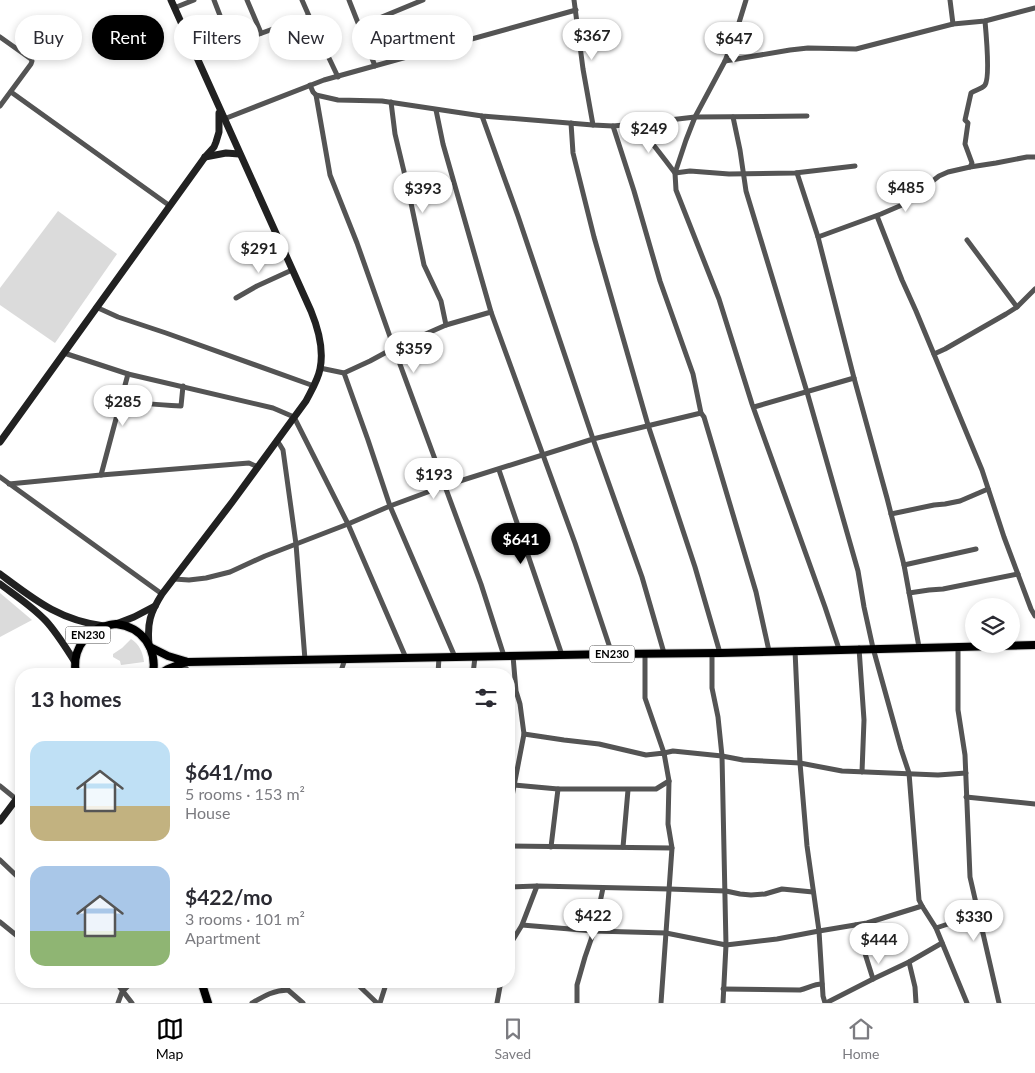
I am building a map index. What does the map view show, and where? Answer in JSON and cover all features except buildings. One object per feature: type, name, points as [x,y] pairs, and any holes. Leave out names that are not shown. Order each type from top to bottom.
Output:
[{"type":"main road","name":"EN230","points":[[76,668],[77,652],[87,636],[95,630],[116,624],[137,632],[150,647],[185,663]]},
{"type":"main road","name":"EN230","points":[[168,668],[185,663],[1035,645]]},
{"type":"main road","points":[[150,647],[154,668]]},
{"type":"main road","points":[[203,988],[208,1003]]},
{"type":"street","points":[[171,0],[177,15]]},
{"type":"street","points":[[174,8],[194,0]]},
{"type":"street","points":[[214,0],[220,15]]},
{"type":"street","points":[[247,0],[261,33],[269,30]]},
{"type":"street","points":[[302,0],[308,15]]},
{"type":"street","points":[[349,0],[355,15]]},
{"type":"street","points":[[406,0],[408,7]]},
{"type":"street","points":[[388,15],[423,0]]},
{"type":"street","points":[[574,0],[593,125]]},
{"type":"street","points":[[746,0],[725,61],[695,117],[675,173],[676,190],[719,299],[754,407],[826,606],[839,649]]},
{"type":"street","points":[[950,0],[953,24]]},
{"type":"street","points":[[725,61],[808,48],[856,49],[953,24],[986,21],[1035,8]]},
{"type":"street","points":[[224,119],[338,76],[576,10]]},
{"type":"street","points":[[970,167],[972,163],[965,144],[968,123],[965,120],[971,93],[986,83],[986,21]]},
{"type":"street","points":[[0,37],[31,59],[32,62],[0,106]]},
{"type":"street","points":[[150,647],[148,629],[155,605],[306,401],[314,386],[320,368],[320,347],[316,323],[197,60]]},
{"type":"street","points":[[330,60],[338,76]]},
{"type":"street","points":[[373,60],[375,66]]},
{"type":"street","points":[[310,85],[316,95],[330,175],[357,243],[444,486],[509,656],[511,668]]},
{"type":"street","points":[[11,92],[170,206]]},
{"type":"street","points":[[316,95],[338,100],[391,102],[482,116],[613,126],[695,117],[807,116]]},
{"type":"street","points":[[391,102],[394,134],[407,184],[424,265],[441,301],[446,326]]},
{"type":"street","points":[[0,442],[96,307],[214,147],[220,116],[218,105]]},
{"type":"street","points":[[436,110],[443,144],[491,312],[575,542],[612,654]]},
{"type":"street","points":[[482,116],[642,577],[664,653]]},
{"type":"street","points":[[734,117],[746,191],[858,571],[873,648],[909,773],[920,900],[936,928],[967,1003]]},
{"type":"street","points":[[571,123],[573,153],[592,227],[648,426],[695,567],[716,652],[712,688],[718,717],[722,756],[726,891],[723,1003]]},
{"type":"street","points":[[635,124],[653,142],[675,173]]},
{"type":"street","points":[[613,126],[660,281],[693,374],[701,413],[704,417],[756,592],[769,651]]},
{"type":"street","points":[[216,142],[233,139]]},
{"type":"street","points":[[205,157],[226,153],[239,154]]},
{"type":"street","points":[[818,237],[877,216],[902,204],[948,172],[1035,157]]},
{"type":"street","points":[[675,173],[690,171],[729,174],[797,173],[855,166]]},
{"type":"street","points":[[797,173],[818,237],[891,514],[904,565],[919,647]]},
{"type":"street","points":[[877,216],[982,470],[1018,574],[1035,616]]},
{"type":"street","points":[[967,240],[1016,307]]},
{"type":"street","points":[[236,298],[292,270]]},
{"type":"street","points":[[934,354],[1006,314],[1035,289]]},
{"type":"street","points":[[96,307],[118,317],[314,386]]},
{"type":"street","points":[[320,368],[344,373],[370,362],[394,348],[446,326],[491,312]]},
{"type":"street","points":[[64,352],[128,374],[273,408],[294,417],[348,524],[406,658]]},
{"type":"street","points":[[344,373],[390,506],[456,657]]},
{"type":"street","points":[[101,475],[120,398],[128,374]]},
{"type":"street","points":[[754,407],[854,378]]},
{"type":"street","points":[[120,398],[160,406],[181,406],[183,386]]},
{"type":"street","points":[[174,579],[206,578],[230,572],[390,506],[444,486],[593,440],[701,413]]},
{"type":"street","points":[[277,441],[282,450],[296,544],[305,660]]},
{"type":"street","points":[[10,484],[249,464],[258,467]]},
{"type":"street","points":[[499,470],[562,655]]},
{"type":"street","points":[[0,477],[162,594]]},
{"type":"street","points":[[891,514],[960,501],[988,489]]},
{"type":"street","points":[[904,565],[976,549]]},
{"type":"street","points":[[0,574],[35,605],[75,662]]},
{"type":"street","points":[[909,593],[943,589],[1018,574]]},
{"type":"street","points":[[0,584],[35,605],[75,620],[105,626]]},
{"type":"street","points":[[116,624],[134,617],[155,605]]},
{"type":"street","points":[[958,646],[958,710],[965,756],[970,877],[998,1003]]},
{"type":"street","points":[[859,648],[864,720],[862,772]]},
{"type":"street","points":[[795,650],[800,763],[825,1003],[909,962],[942,943]]},
{"type":"street","points":[[645,654],[645,698],[664,753],[669,781],[668,824],[672,848],[662,1003]]},
{"type":"street","points":[[438,668],[439,657]]},
{"type":"street","points":[[473,668],[474,657]]},
{"type":"street","points":[[342,668],[345,659]]},
{"type":"street","points":[[185,663],[188,668]]},
{"type":"street","points":[[515,686],[520,704],[524,734],[515,780]]},
{"type":"street","points":[[524,734],[599,744],[646,755],[673,751],[743,760],[800,763],[842,771],[938,775],[966,773]]},
{"type":"street","points":[[515,785],[558,789],[656,790],[669,781]]},
{"type":"street","points":[[0,786],[15,798]]},
{"type":"street","points":[[551,846],[558,789]]},
{"type":"street","points":[[623,847],[628,790]]},
{"type":"street","points":[[966,797],[1035,804]]},
{"type":"street","points":[[0,821],[15,800]]},
{"type":"street","points":[[515,846],[672,848]]},
{"type":"street","points":[[0,860],[15,874]]},
{"type":"street","points":[[515,936],[522,925],[537,886]]},
{"type":"street","points":[[515,887],[669,889],[726,891],[750,895],[765,894],[782,889],[813,892]]},
{"type":"street","points":[[577,1003],[578,985],[594,931],[603,888]]},
{"type":"street","points":[[522,925],[666,934],[726,945],[777,939],[867,923],[922,906]]},
{"type":"street","points":[[936,928],[978,914]]},
{"type":"street","points":[[0,922],[15,934]]},
{"type":"street","points":[[856,925],[873,979]]},
{"type":"street","points":[[909,962],[915,987],[916,1003]]},
{"type":"street","points":[[723,989],[800,990],[812,985],[822,984]]},
{"type":"street","points":[[119,988],[132,1003]]},
{"type":"street","points":[[118,1003],[126,988]]},
{"type":"street","points":[[362,988],[379,1003],[384,988]]},
{"type":"street","points":[[497,1003],[500,988]]},
{"type":"street","points":[[252,1003],[278,990],[288,990],[303,1003]]},
{"type":"shaded area","points":[[58,211],[117,254],[55,343],[0,305],[0,288]]},
{"type":"shaded area","points":[[0,593],[32,620],[0,637]]},
{"type":"shaded area","points":[[131,639],[140,649],[144,662],[121,665],[120,661],[113,657],[113,654]]}]
